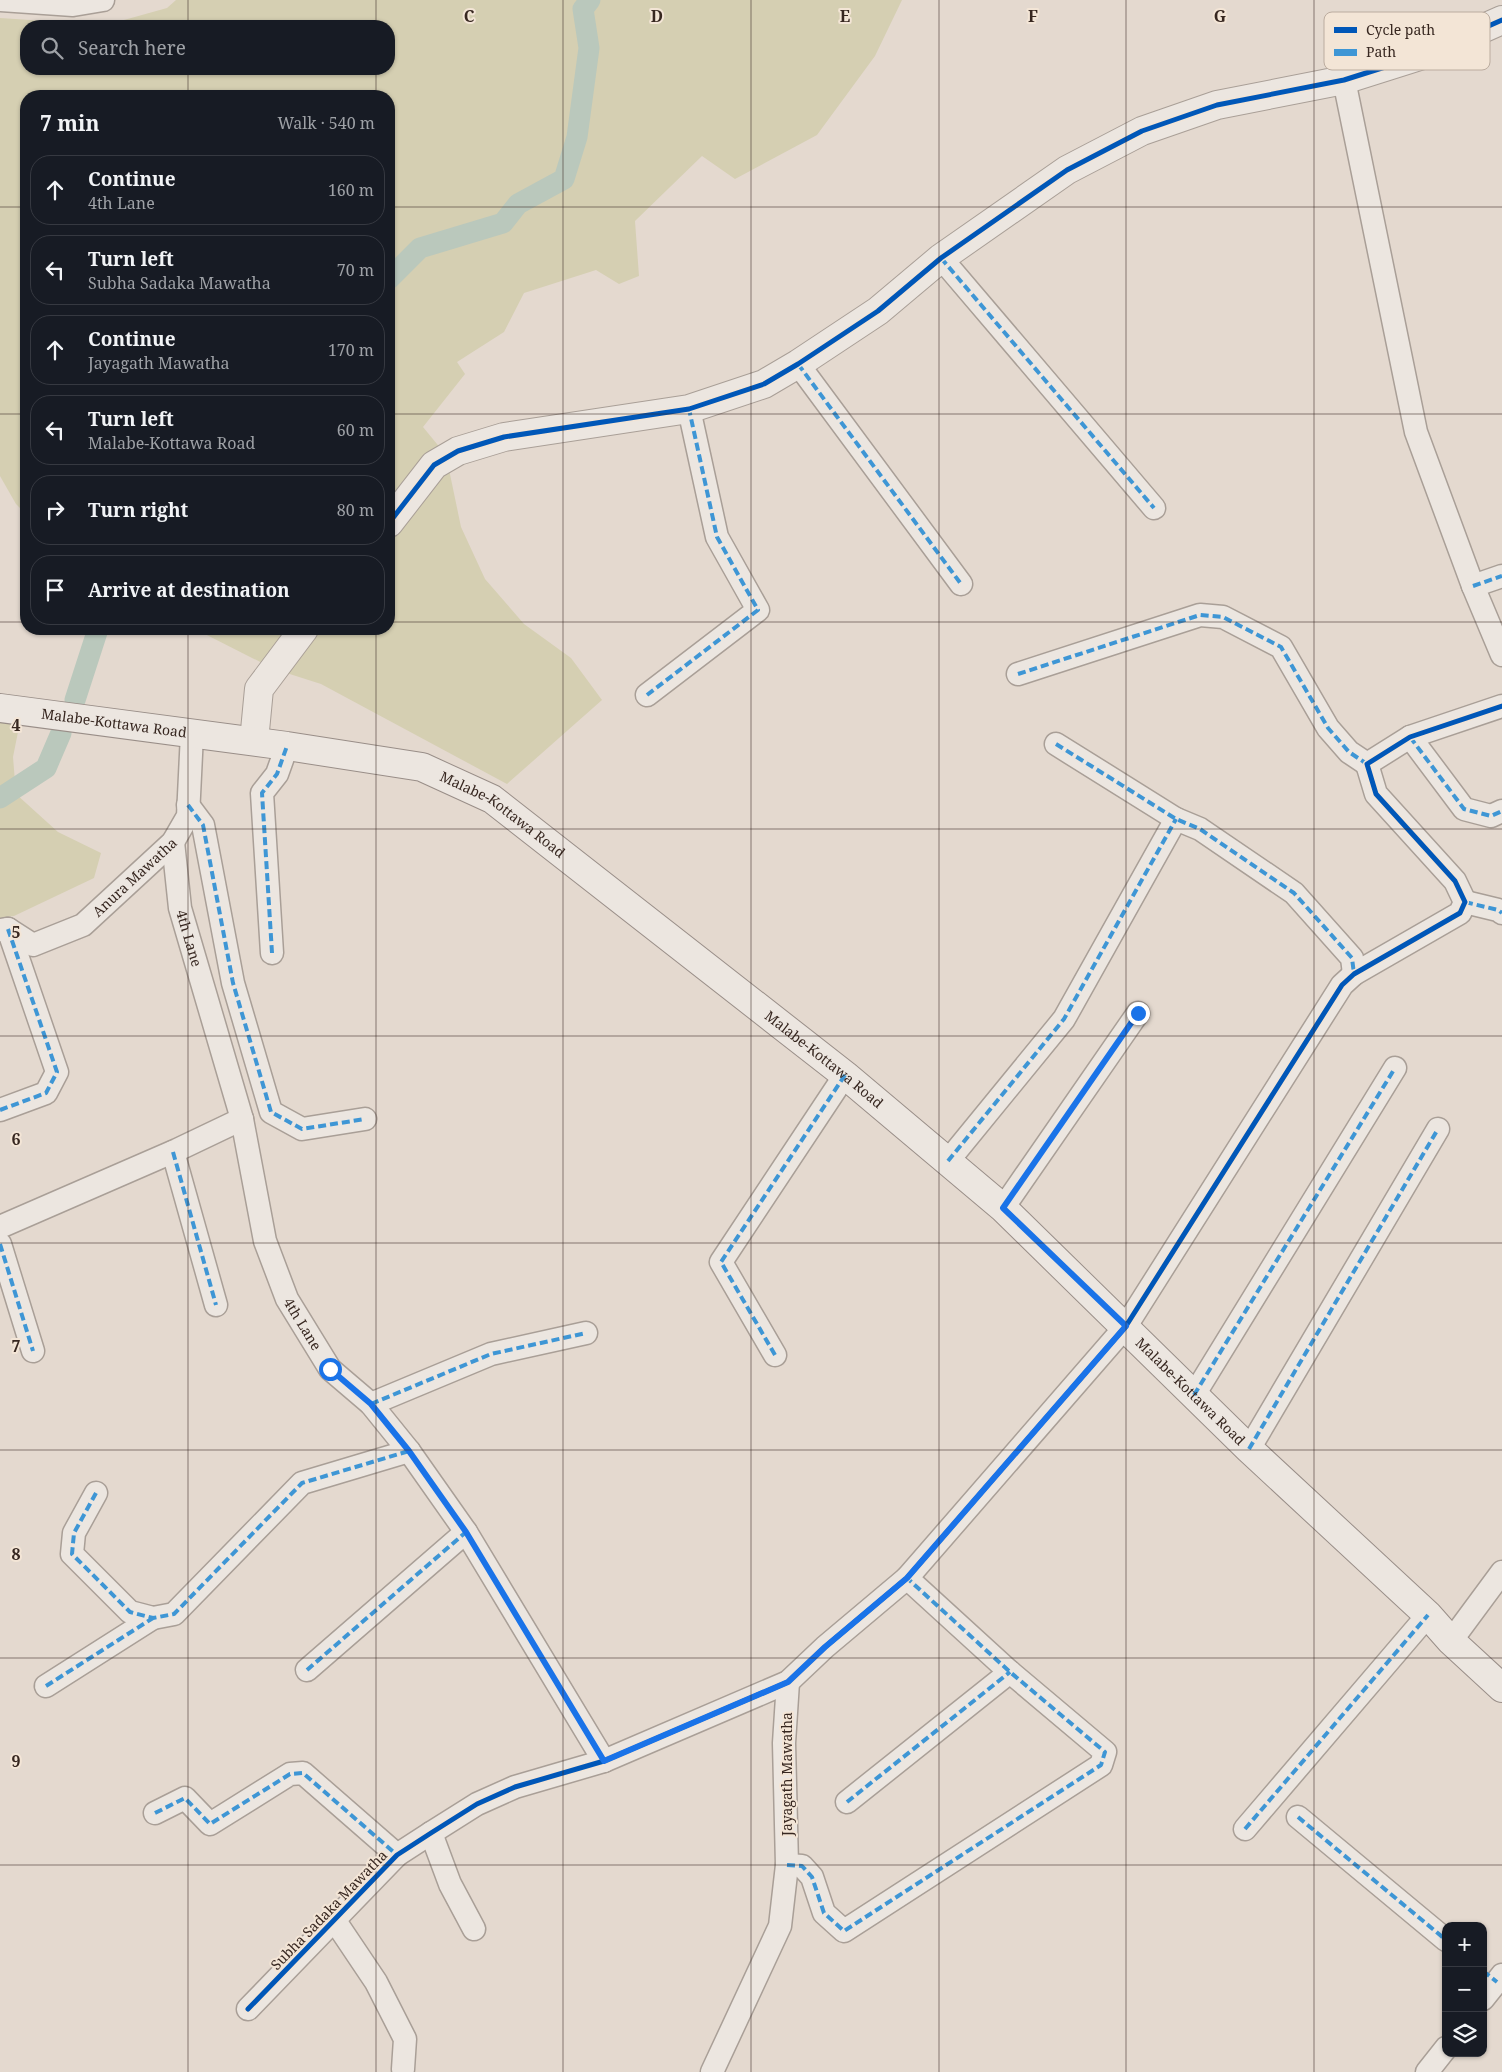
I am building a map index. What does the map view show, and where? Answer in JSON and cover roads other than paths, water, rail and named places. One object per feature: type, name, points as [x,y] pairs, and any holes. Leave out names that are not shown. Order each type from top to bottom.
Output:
[{"type":"main road","points":[[1490,25],[1502,20]]},
{"type":"main road","points":[[395,515],[434,465],[458,451],[504,437],[689,408],[764,384],[878,311],[941,258],[1067,170],[1142,132],[1217,106],[1344,80],[1376,70]]},
{"type":"main road","points":[[254,741],[259,689],[300,635]]},
{"type":"main road","name":"Malabe-Kottawa Road","points":[[0,708],[254,741],[422,768],[492,799],[845,1076],[1003,1208],[1249,1448],[1428,1615],[1451,1642],[1502,1688]]},
{"type":"street","points":[[0,0],[74,5],[103,0]]},
{"type":"street","points":[[1344,80],[1416,432],[1473,586],[1502,655]]},
{"type":"street","points":[[941,258],[1154,508]]},
{"type":"street","points":[[798,364],[962,584]]},
{"type":"street","points":[[647,694],[758,610],[717,537],[689,408]]},
{"type":"street","points":[[1473,586],[1502,576]]},
{"type":"street","points":[[788,1682],[825,1647],[907,1578],[1126,1326],[1342,985],[1354,974],[1460,913],[1465,902],[1455,880],[1376,794],[1367,764],[1349,752],[1328,728],[1281,647],[1223,617],[1200,615],[1018,674]]},
{"type":"street","points":[[1367,764],[1410,737],[1502,706]]},
{"type":"street","name":"Anura Mawatha","points":[[4,929],[33,945],[83,925],[173,842],[188,816],[192,734]]},
{"type":"street","points":[[1410,737],[1464,808],[1491,816],[1502,811]]},
{"type":"street","points":[[1056,744],[1176,819],[1200,829],[1294,893],[1352,958],[1354,974]]},
{"type":"street","points":[[272,952],[262,793],[277,774],[287,746]]},
{"type":"street","points":[[188,805],[203,825],[233,983],[272,1112],[302,1129],[365,1119]]},
{"type":"street","points":[[948,1161],[1064,1019],[1176,819]]},
{"type":"street","name":"4th Lane","points":[[173,842],[180,908],[242,1119],[265,1241],[287,1299],[330,1369],[371,1404],[409,1451],[466,1532],[604,1761]]},
{"type":"street","points":[[1465,902],[1498,910],[1502,913]]},
{"type":"street","points":[[0,1110],[46,1092],[57,1072],[4,929]]},
{"type":"street","points":[[1003,1208],[1138,1013]]},
{"type":"street","points":[[1194,1395],[1395,1068]]},
{"type":"street","points":[[775,1355],[721,1262],[845,1076]]},
{"type":"street","points":[[0,1227],[174,1152],[242,1119]]},
{"type":"street","points":[[1249,1448],[1438,1129]]},
{"type":"street","points":[[174,1152],[216,1305]]},
{"type":"street","points":[[0,1244],[33,1351]]},
{"type":"street","points":[[371,1404],[492,1354],[586,1333]]},
{"type":"street","points":[[46,1686],[153,1618],[174,1614],[302,1483],[409,1451]]},
{"type":"street","points":[[96,1493],[74,1533],[72,1554],[130,1612],[153,1618]]},
{"type":"street","points":[[307,1670],[466,1532]]},
{"type":"street","points":[[1451,1642],[1502,1572]]},
{"type":"street","points":[[787,1865],[802,1866],[812,1877],[824,1913],[844,1931],[1101,1765],[1105,1752],[1010,1672],[907,1578]]},
{"type":"street","points":[[1245,1829],[1428,1615]]},
{"type":"street","points":[[847,1802],[1010,1672]]},
{"type":"street","name":"Subha Sadaka Mawatha","points":[[248,2009],[397,1855],[477,1804],[515,1787],[604,1761],[788,1682]]},
{"type":"street","name":"Jayagath Mawatha","points":[[712,2072],[780,1926],[787,1865],[784,1743],[788,1682]]},
{"type":"street","points":[[155,1813],[185,1798],[210,1824],[290,1774],[303,1773],[397,1855]]},
{"type":"street","points":[[1298,1817],[1442,1937]]},
{"type":"street","points":[[431,1833],[450,1884],[474,1929]]},
{"type":"street","points":[[335,1920],[376,1982],[405,2038],[403,2069]]},
{"type":"street","points":[[1427,2072],[1442,2053]]},
{"type":"waterway","points":[[395,273],[420,248],[503,223],[518,204],[564,179],[577,137],[589,48],[583,9],[590,0]]},
{"type":"waterway","points":[[75,700],[96,635]]},
{"type":"waterway","points":[[0,798],[46,768],[61,733]]}]
